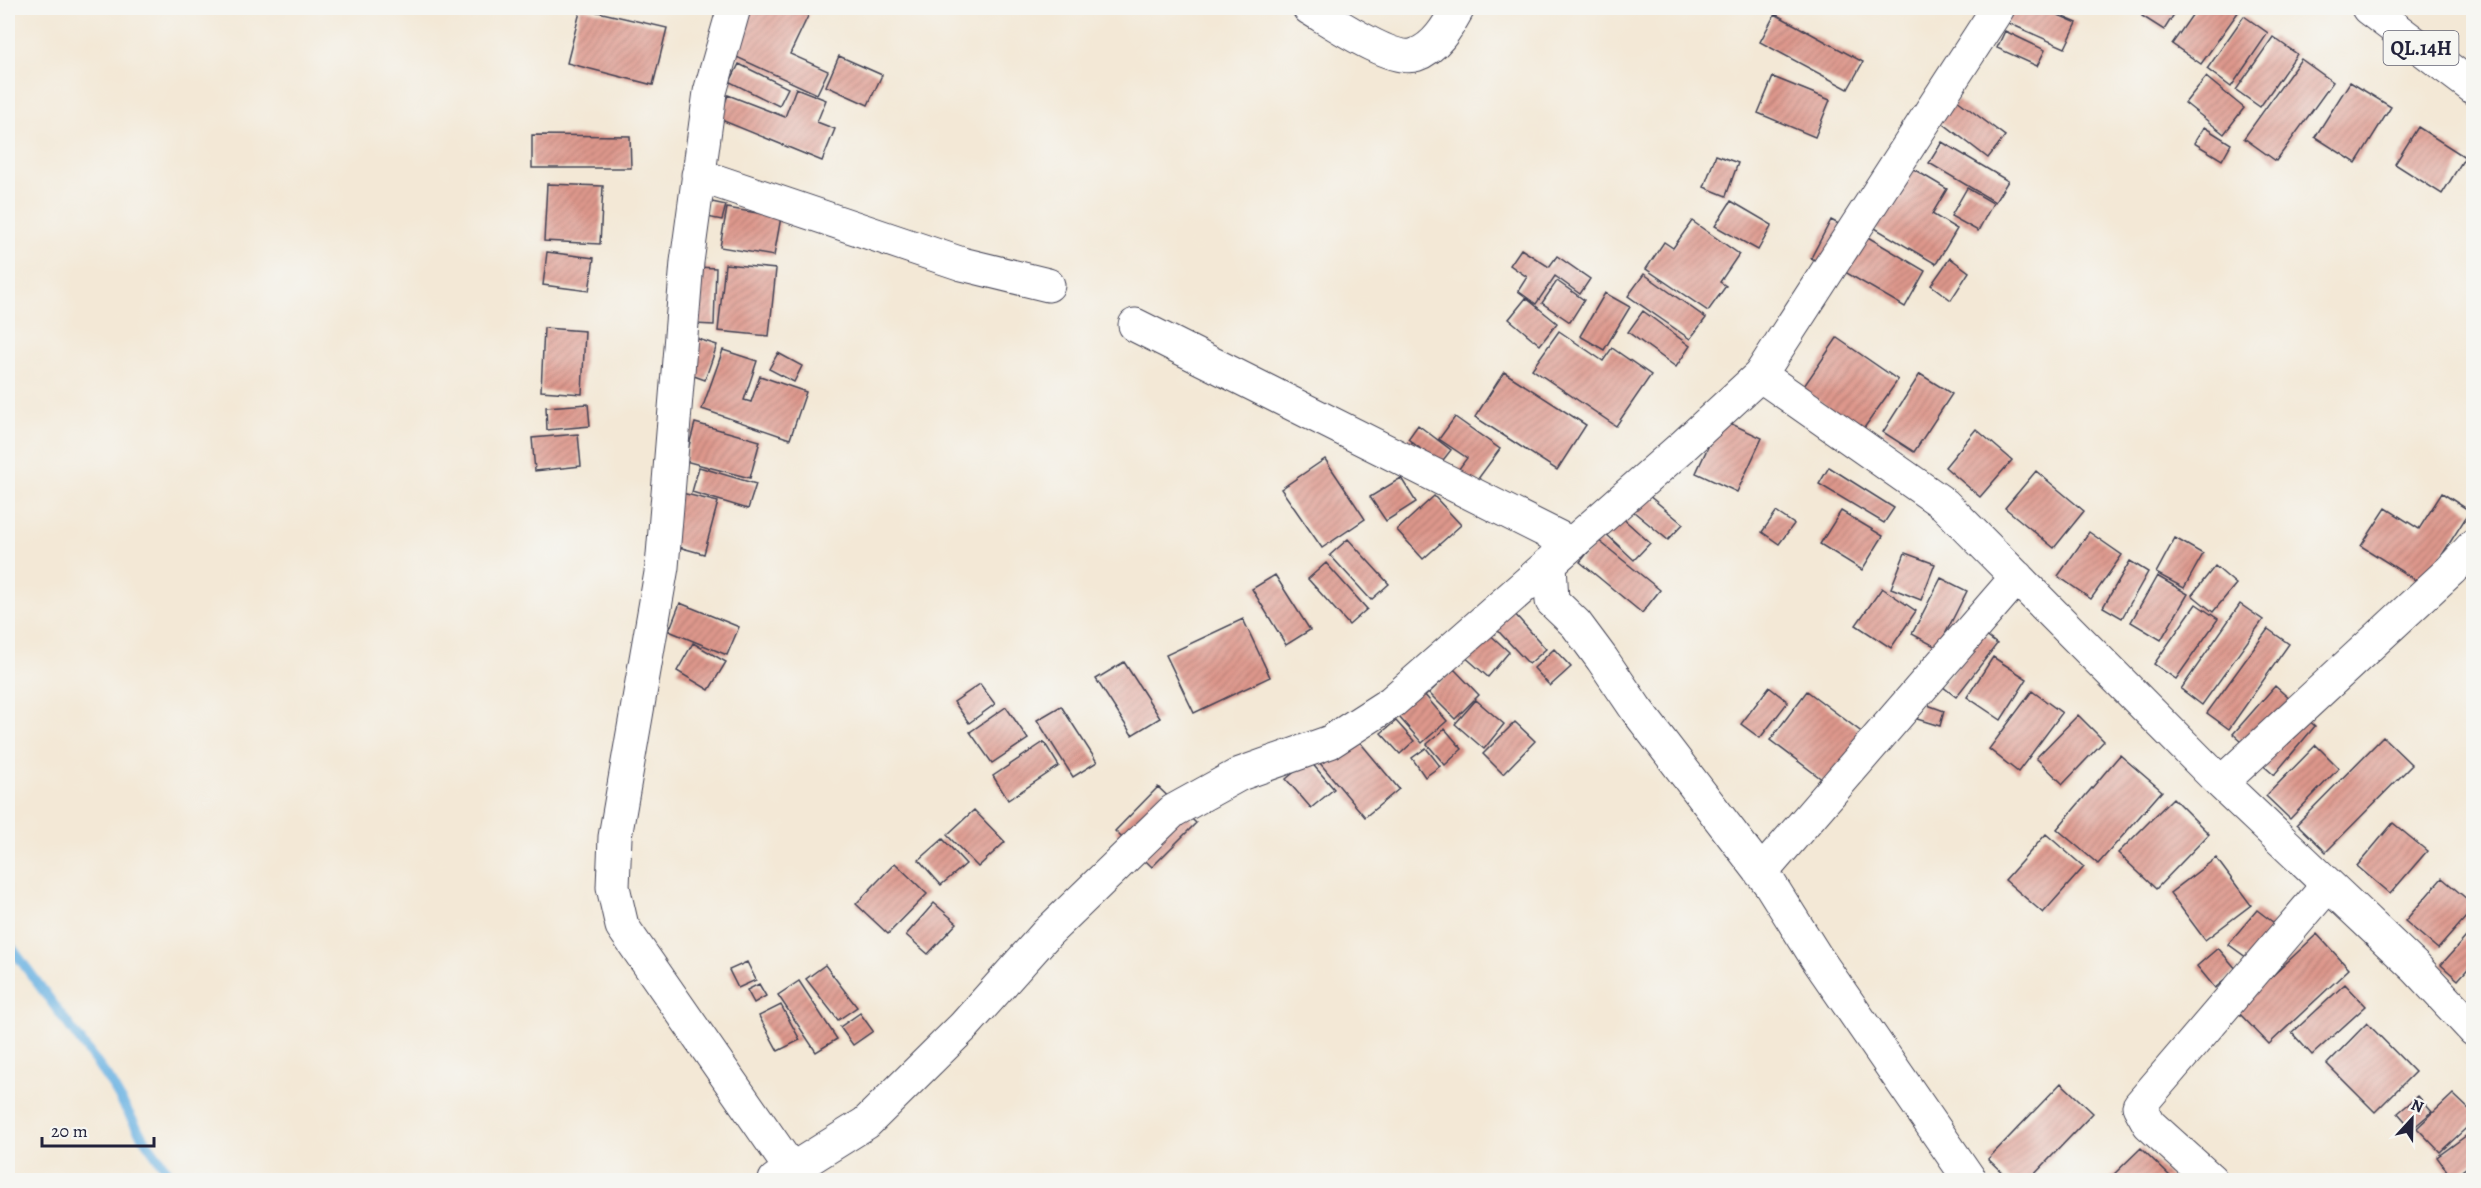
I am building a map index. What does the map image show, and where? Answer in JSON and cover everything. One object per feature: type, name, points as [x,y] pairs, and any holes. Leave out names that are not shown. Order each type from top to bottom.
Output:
[{"type":"street","points":[[734,8],[710,92],[698,175],[687,262],[662,567],[615,837],[613,887],[622,926],[784,1176],[866,1123],[964,1026],[1047,933],[1173,811],[1240,774],[1330,742],[1392,702],[1760,375],[1998,8]]},
{"type":"street","points":[[1309,8],[1382,48],[1413,56],[1431,47],[1458,8]]},
{"type":"street","name":"QL.14H","points":[[2368,8],[2474,88]]},
{"type":"street","points":[[698,175],[962,264],[1048,285]]},
{"type":"street","points":[[1135,325],[1561,554]]},
{"type":"street","points":[[1760,375],[1944,504],[2221,783],[2416,968],[2474,1030]]},
{"type":"street","points":[[2221,783],[2443,578],[2474,545]]},
{"type":"street","points":[[1561,554],[1552,601],[1576,624],[1636,709],[1761,873],[1970,1180]]},
{"type":"street","points":[[1761,873],[2017,577]]},
{"type":"street","points":[[2211,1180],[2149,1124],[2139,1106],[2328,885]]},
{"type":"building","points":[[581,8],[667,28],[653,85],[567,63]]},
{"type":"building","points":[[751,8],[794,8],[809,14],[790,54],[828,71],[817,94],[730,54]]},
{"type":"building","points":[[2010,8],[2042,8],[2077,23],[2065,48],[2004,21]]},
{"type":"building","points":[[2147,8],[2178,8],[2164,30],[2142,16]]},
{"type":"building","points":[[2197,8],[2234,8],[2239,11],[2201,64],[2172,44]]},
{"type":"building","points":[[1775,14],[1863,62],[1848,89],[1760,42]]},
{"type":"building","points":[[2244,16],[2268,33],[2231,87],[2207,69]]},
{"type":"building","points":[[2005,31],[2045,50],[2037,66],[1997,48]]},
{"type":"building","points":[[2273,37],[2297,54],[2260,107],[2236,90]]},
{"type":"building","points":[[839,56],[882,75],[868,105],[826,86]]},
{"type":"building","points":[[2301,59],[2333,82],[2276,161],[2244,138]]},
{"type":"building","points":[[739,64],[788,88],[779,106],[730,82]]},
{"type":"building","points":[[1773,77],[1830,100],[1815,137],[1758,113]]},
{"type":"building","points":[[2206,77],[2244,108],[2224,134],[2185,103]]},
{"type":"building","points":[[2350,82],[2391,107],[2356,163],[2315,137]]},
{"type":"building","points":[[796,88],[826,100],[817,122],[835,129],[822,161],[719,119],[728,95],[785,117]]},
{"type":"building","points":[[1957,100],[2005,136],[1988,158],[1940,121]]},
{"type":"building","points":[[2204,127],[2231,144],[2222,160],[2194,143]]},
{"type":"building","points":[[2418,127],[2465,157],[2442,194],[2395,164]]},
{"type":"building","points":[[532,135],[630,136],[631,168],[532,168]]},
{"type":"building","points":[[1942,142],[2008,181],[1995,202],[1929,163]]},
{"type":"building","points":[[1716,155],[1738,163],[1726,196],[1704,187]]},
{"type":"building","points":[[1910,167],[1947,189],[1932,214],[1957,229],[1936,264],[1873,227]]},
{"type":"building","points":[[547,184],[603,186],[600,244],[544,241]]},
{"type":"building","points":[[1967,188],[1993,203],[1978,231],[1951,216]]},
{"type":"building","points":[[1731,201],[1772,225],[1758,250],[1715,226]]},
{"type":"building","points":[[712,202],[726,205],[722,220],[707,217]]},
{"type":"building","points":[[727,208],[781,217],[774,256],[720,247]]},
{"type":"building","points":[[1831,220],[1856,233],[1836,271],[1811,258]]},
{"type":"building","points":[[1692,221],[1739,254],[1720,282],[1726,286],[1708,311],[1646,269],[1664,242],[1673,248]]},
{"type":"building","points":[[1866,236],[1925,271],[1905,307],[1845,272]]},
{"type":"building","points":[[1521,249],[1549,267],[1557,256],[1590,279],[1580,294],[1555,276],[1536,304],[1518,291],[1527,277],[1510,265]]},
{"type":"building","points":[[547,252],[594,258],[589,291],[543,285]]},
{"type":"building","points":[[1950,258],[1969,272],[1951,300],[1931,285]]},
{"type":"building","points":[[725,264],[776,269],[769,336],[718,331]]},
{"type":"building","points":[[678,266],[716,268],[714,325],[675,323]]},
{"type":"building","points":[[1644,274],[1706,318],[1690,339],[1628,296]]},
{"type":"building","points":[[1557,281],[1584,300],[1570,322],[1542,303]]},
{"type":"building","points":[[1605,293],[1630,307],[1604,350],[1580,336]]},
{"type":"building","points":[[1526,298],[1557,323],[1540,345],[1509,319]]},
{"type":"building","points":[[1643,311],[1690,346],[1676,367],[1628,332]]},
{"type":"building","points":[[544,328],[585,331],[582,394],[541,391]]},
{"type":"building","points":[[1559,331],[1603,361],[1612,348],[1651,375],[1616,426],[1532,369]]},
{"type":"building","points":[[695,338],[717,345],[705,380],[683,372]]},
{"type":"building","points":[[1837,338],[1898,380],[1862,431],[1802,389]]},
{"type":"building","points":[[723,350],[757,361],[744,400],[751,402],[760,376],[806,392],[790,439],[702,409]]},
{"type":"building","points":[[778,353],[802,366],[794,382],[769,369]]},
{"type":"building","points":[[1504,372],[1586,425],[1557,470],[1475,417]]},
{"type":"building","points":[[1920,374],[1952,394],[1914,452],[1883,432]]},
{"type":"building","points":[[588,404],[590,426],[547,430],[546,407]]},
{"type":"building","points":[[1455,417],[1500,449],[1475,483],[1458,470],[1467,458],[1439,439]]},
{"type":"building","points":[[1721,419],[1762,438],[1737,492],[1696,473]]},
{"type":"building","points":[[695,423],[760,441],[750,478],[685,461]]},
{"type":"building","points":[[1418,425],[1451,450],[1440,464],[1408,439]]},
{"type":"building","points":[[1976,429],[2012,460],[1980,497],[1945,467]]},
{"type":"building","points":[[578,434],[581,466],[535,471],[532,438]]},
{"type":"building","points":[[1325,459],[1365,519],[1322,548],[1281,489]]},
{"type":"building","points":[[699,467],[756,484],[748,509],[692,492]]},
{"type":"building","points":[[1829,467],[1894,508],[1884,523],[1819,484]]},
{"type":"building","points":[[2036,471],[2084,511],[2054,548],[2005,508]]},
{"type":"building","points":[[1401,478],[1416,502],[1386,521],[1370,497]]},
{"type":"building","points":[[1642,490],[1683,524],[1668,540],[1628,507]]},
{"type":"building","points":[[678,492],[718,502],[704,554],[664,543]]},
{"type":"building","points":[[2442,493],[2470,511],[2423,585],[2361,546],[2386,508],[2419,529]]},
{"type":"building","points":[[1434,496],[1461,525],[1423,559],[1397,530]]},
{"type":"building","points":[[1841,511],[1883,536],[1862,570],[1820,544]]},
{"type":"building","points":[[1776,512],[1794,524],[1779,544],[1762,532]]},
{"type":"building","points":[[1618,514],[1650,543],[1634,560],[1603,531]]},
{"type":"building","points":[[2089,532],[2122,555],[2091,599],[2058,576]]},
{"type":"building","points":[[2175,538],[2203,554],[2184,588],[2156,573]]},
{"type":"building","points":[[1348,539],[1389,584],[1371,600],[1330,555]]},
{"type":"building","points":[[1598,540],[1660,590],[1642,613],[1580,562]]},
{"type":"building","points":[[1905,553],[1935,564],[1921,600],[1891,588]]},
{"type":"building","points":[[2130,561],[2148,572],[2122,618],[2103,607]]},
{"type":"building","points":[[1326,563],[1367,609],[1349,625],[1308,579]]},
{"type":"building","points":[[2215,566],[2236,584],[2213,612],[2192,595]]},
{"type":"building","points":[[1275,575],[1310,630],[1286,645],[1252,589]]},
{"type":"building","points":[[2157,576],[2188,594],[2161,640],[2131,622]]},
{"type":"building","points":[[1941,578],[1967,591],[1938,648],[1912,634]]},
{"type":"building","points":[[1882,588],[1916,611],[1891,648],[1856,625]]},
{"type":"building","points":[[680,603],[739,627],[727,655],[669,631]]},
{"type":"building","points":[[1505,603],[1546,649],[1529,664],[1487,619]]},
{"type":"building","points":[[2196,604],[2218,619],[2176,679],[2154,664]]},
{"type":"building","points":[[2240,604],[2263,620],[2202,705],[2181,689]]},
{"type":"building","points":[[1243,619],[1270,677],[1194,713],[1166,655]]},
{"type":"building","points":[[2268,629],[2289,644],[2229,729],[2207,713]]},
{"type":"building","points":[[1485,630],[1509,652],[1488,677],[1463,655]]},
{"type":"building","points":[[1982,633],[1997,644],[1956,697],[1942,686]]},
{"type":"building","points":[[693,643],[726,662],[709,690],[677,671]]},
{"type":"building","points":[[1554,649],[1571,667],[1550,686],[1534,668]]},
{"type":"building","points":[[1993,657],[2027,679],[2001,720],[1967,697]]},
{"type":"building","points":[[1124,662],[1160,718],[1132,735],[1096,679]]},
{"type":"building","points":[[1454,669],[1479,695],[1455,719],[1429,693]]},
{"type":"building","points":[[980,684],[995,704],[969,723],[954,702]]},
{"type":"building","points":[[2275,686],[2292,701],[2250,749],[2233,734]]},
{"type":"building","points":[[1418,687],[1447,721],[1422,743],[1392,709]]},
{"type":"building","points":[[1769,687],[1788,702],[1760,738],[1741,724]]},
{"type":"building","points":[[1807,691],[1864,734],[1827,783],[1770,740]]},
{"type":"building","points":[[2032,691],[2062,713],[2018,772],[1989,749]]},
{"type":"building","points":[[1476,700],[1504,724],[1484,749],[1455,724]]},
{"type":"building","points":[[1922,703],[1944,711],[1940,726],[1917,719]]},
{"type":"building","points":[[1061,706],[1097,762],[1073,777],[1037,720]]},
{"type":"building","points":[[1006,707],[1028,739],[992,763],[970,732]]},
{"type":"building","points":[[2299,712],[2315,726],[2274,775],[2258,761]]},
{"type":"building","points":[[2078,715],[2104,741],[2063,784],[2036,758]]},
{"type":"building","points":[[1396,721],[1414,741],[1400,754],[1381,733]]},
{"type":"building","points":[[1343,722],[1399,789],[1365,817],[1309,750]]},
{"type":"building","points":[[1515,722],[1535,741],[1503,774],[1483,754]]},
{"type":"building","points":[[1445,729],[1462,749],[1445,765],[1427,744]]},
{"type":"building","points":[[2383,737],[2412,765],[2326,852],[2297,824]]},
{"type":"building","points":[[1044,742],[1059,766],[1008,800],[993,776]]},
{"type":"building","points":[[2316,745],[2339,768],[2290,819],[2266,796]]},
{"type":"building","points":[[1426,748],[1440,766],[1425,777],[1412,758]]},
{"type":"building","points":[[2120,755],[2162,791],[2098,864],[2057,829]]},
{"type":"building","points":[[1309,760],[1334,789],[1311,808],[1286,779]]},
{"type":"building","points":[[1158,787],[1196,823],[1152,867],[1115,831]]},
{"type":"building","points":[[2173,798],[2209,834],[2156,889],[2118,853]]},
{"type":"building","points":[[974,810],[1005,842],[978,867],[947,835]]},
{"type":"building","points":[[2393,823],[2427,851],[2390,894],[2357,866]]},
{"type":"building","points":[[2046,834],[2084,867],[2043,913],[2005,880]]},
{"type":"building","points":[[943,839],[966,864],[941,885],[919,860]]},
{"type":"building","points":[[2216,858],[2251,905],[2205,940],[2170,893]]},
{"type":"building","points":[[895,863],[927,894],[888,934],[856,904]]},
{"type":"building","points":[[2442,878],[2474,905],[2474,908],[2438,949],[2405,921]]},
{"type":"building","points":[[934,903],[957,923],[928,954],[906,935]]},
{"type":"building","points":[[2257,910],[2278,926],[2250,960],[2228,944]]},
{"type":"building","points":[[2474,928],[2474,962],[2458,980],[2441,965]]},
{"type":"building","points":[[2317,934],[2349,969],[2269,1044],[2236,1010]]},
{"type":"building","points":[[2218,948],[2237,970],[2215,988],[2197,966]]},
{"type":"building","points":[[747,962],[756,980],[738,988],[729,970]]},
{"type":"building","points":[[825,965],[857,1007],[838,1020],[806,979]]},
{"type":"building","points":[[799,981],[837,1039],[816,1052],[778,995]]},
{"type":"building","points":[[759,984],[766,996],[754,1003],[747,990]]},
{"type":"building","points":[[2345,984],[2366,1006],[2312,1055],[2292,1033]]},
{"type":"building","points":[[781,1005],[800,1040],[778,1051],[759,1016]]},
{"type":"building","points":[[860,1013],[873,1031],[853,1045],[840,1027]]},
{"type":"building","points":[[2367,1023],[2415,1072],[2375,1112],[2327,1064]]},
{"type":"building","points":[[2061,1083],[2093,1113],[2029,1180],[2010,1180],[1988,1159]]},
{"type":"building","points":[[2453,1094],[2474,1114],[2474,1121],[2440,1152],[2417,1128]]},
{"type":"building","points":[[2418,1096],[2432,1112],[2412,1129],[2398,1113]]},
{"type":"building","points":[[2474,1130],[2474,1162],[2452,1178],[2437,1157]]},
{"type":"building","points":[[2141,1148],[2174,1180],[2108,1180]]},
{"type":"waterway","points":[[8,943],[110,1081],[140,1133],[174,1180]]}]
